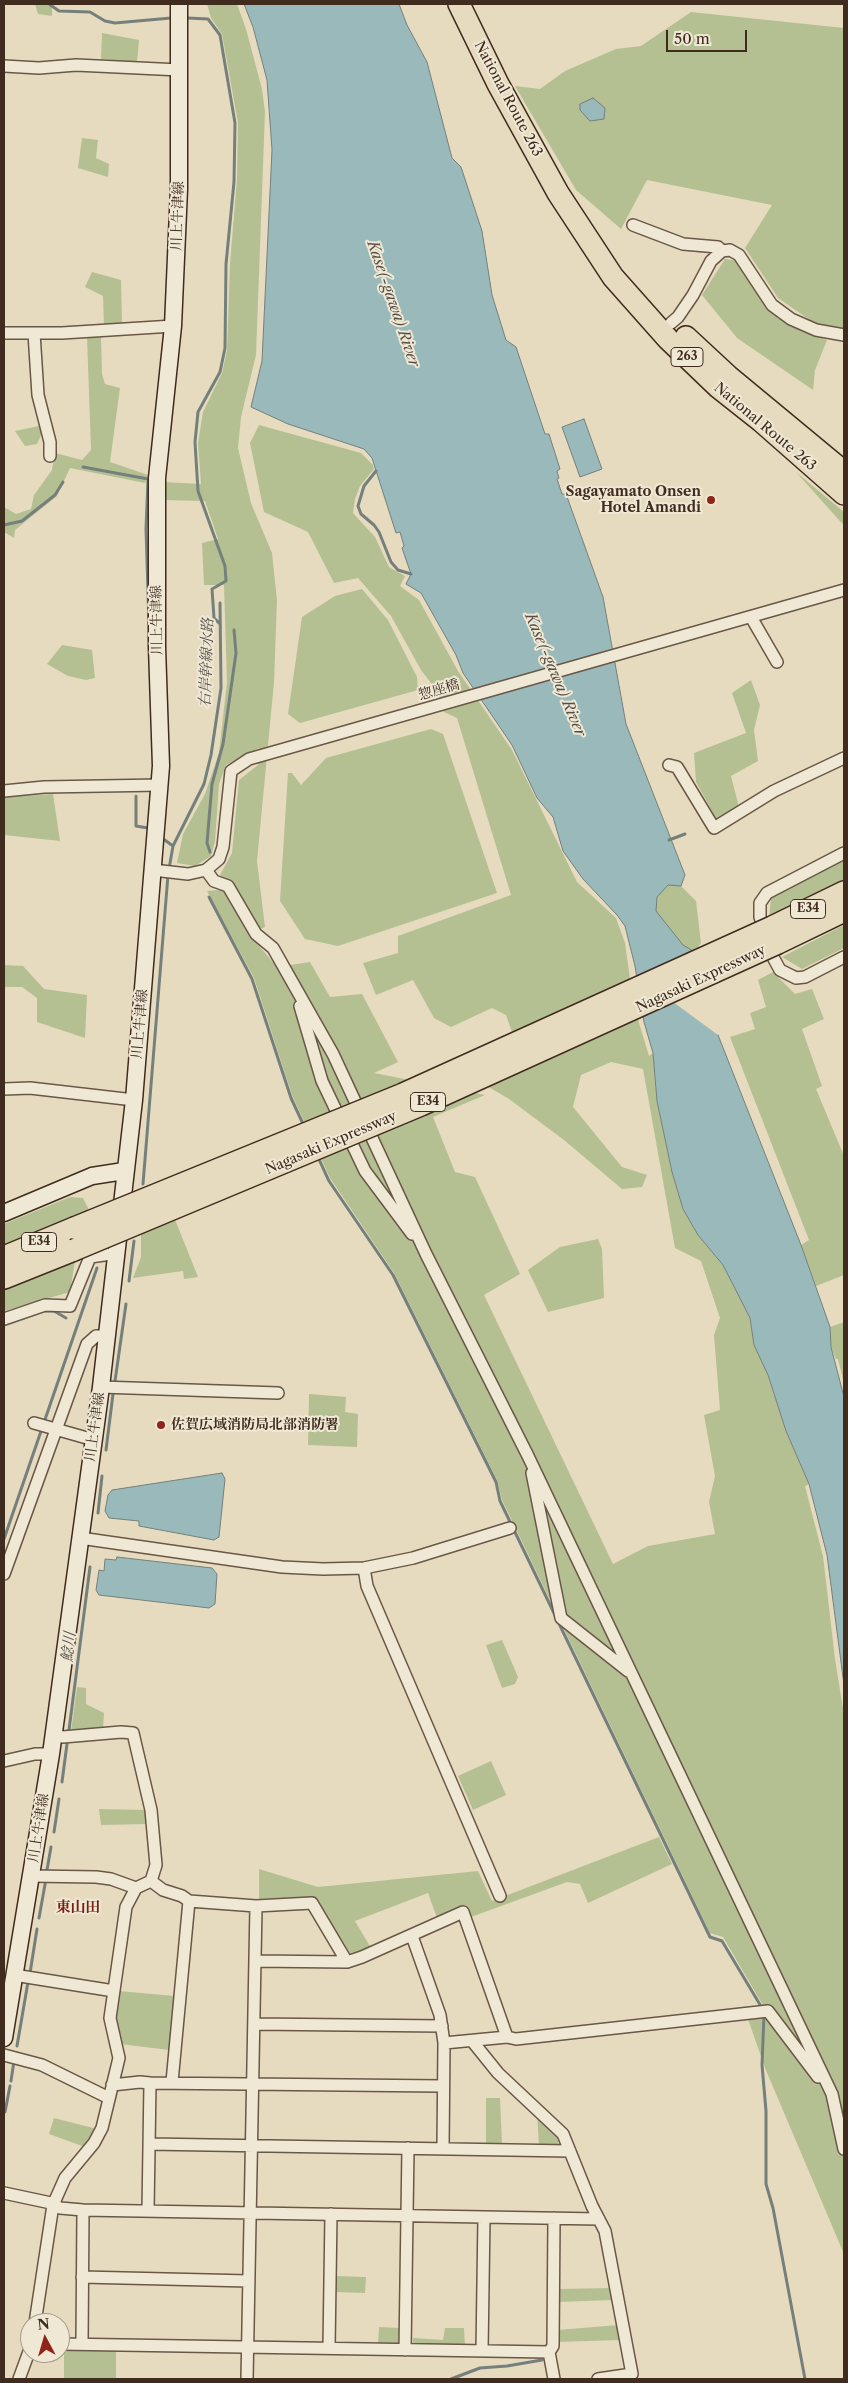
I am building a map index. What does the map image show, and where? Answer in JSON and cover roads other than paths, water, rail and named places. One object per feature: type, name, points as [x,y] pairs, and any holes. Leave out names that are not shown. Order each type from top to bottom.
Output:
[{"type":"highway","name":"National Route 263","points":[[460,4],[498,84],[558,193],[613,277],[668,339],[718,387],[761,421],[844,494]]},
{"type":"highway","name":"National Route 263","points":[[558,193],[630,279],[671,323],[728,376],[844,472]]},
{"type":"highway","name":"Nagasaki Expressway","points":[[4,1278],[421,1105],[775,935],[844,892]]},
{"type":"highway","name":"Nagasaki Expressway","points":[[4,1257],[403,1094],[775,935],[844,910]]},
{"type":"main road","name":"川上牛津線","points":[[4,2038],[51,1754],[101,1387],[118,1253],[124,1171],[134,1100],[156,870],[161,766],[157,647],[157,478],[173,326],[179,189],[179,4]]},
{"type":"main road","points":[[4,1213],[92,1176],[124,1171]]},
{"type":"street","points":[[4,66],[39,68],[76,65],[180,70]]},
{"type":"street","points":[[633,225],[683,244],[718,248],[722,251]]},
{"type":"street","points":[[671,323],[678,318],[712,261],[722,251],[730,250],[739,255],[772,305],[791,319],[816,330],[844,335]]},
{"type":"street","points":[[4,333],[34,334],[173,326]]},
{"type":"street","points":[[34,334],[38,395],[50,442],[50,456]]},
{"type":"street","name":"惣座橋","points":[[206,870],[219,859],[223,847],[232,771],[243,761],[844,590]]},
{"type":"street","points":[[751,617],[777,662]]},
{"type":"street","points":[[669,765],[677,767],[714,828],[774,791],[844,758]]},
{"type":"street","points":[[4,792],[44,787],[160,785]]},
{"type":"street","points":[[844,853],[767,893],[760,903],[760,917],[774,959],[780,970],[796,978],[805,977],[844,957]]},
{"type":"street","points":[[156,870],[188,874],[206,870],[214,881],[228,886],[256,934],[273,948],[334,1054],[426,1254],[528,1456],[832,2094],[844,2149]]},
{"type":"street","points":[[295,987],[322,1081],[365,1171],[426,1254]]},
{"type":"street","points":[[4,1089],[30,1088],[134,1100]]},
{"type":"street","points":[[4,1319],[45,1305],[70,1306],[90,1257],[118,1253]]},
{"type":"street","points":[[4,1574],[54,1430],[87,1344],[96,1336],[107,1336]]},
{"type":"street","points":[[101,1387],[278,1393]]},
{"type":"street","points":[[34,1424],[94,1440]]},
{"type":"street","points":[[528,1456],[561,1618],[632,1674]]},
{"type":"street","points":[[80,1538],[282,1567],[323,1569],[364,1568],[413,1558],[510,1528]]},
{"type":"street","points":[[364,1568],[367,1586],[500,1896]]},
{"type":"street","points":[[37,2313],[53,2205],[64,2178],[94,2143],[102,2128],[119,2058],[110,2018],[126,1907],[136,1888],[151,1881],[156,1865],[151,1810],[133,1733],[121,1732],[63,1737],[53,1735]]},
{"type":"street","points":[[4,1761],[34,1754],[51,1754]]},
{"type":"street","points":[[31,1876],[96,1877],[111,1879],[136,1888]]},
{"type":"street","points":[[151,1881],[163,1890],[182,1896],[188,1901],[256,1906],[312,1903],[347,1962]]},
{"type":"street","points":[[172,2082],[188,1901]]},
{"type":"street","points":[[247,2379],[256,1906]]},
{"type":"street","points":[[255,1961],[347,1962],[412,1936],[463,1912],[507,2037]]},
{"type":"street","points":[[412,1936],[440,2015],[442,2026],[444,2043],[442,2148]]},
{"type":"street","points":[[14,1975],[114,1991]]},
{"type":"street","points":[[444,2043],[473,2042],[507,2037],[516,2039],[768,2011],[832,2094]]},
{"type":"street","points":[[254,2024],[442,2026]]},
{"type":"street","points":[[473,2042],[498,2073],[563,2134],[605,2231],[632,2374],[598,2379]]},
{"type":"street","points":[[4,2055],[42,2065],[109,2098]]},
{"type":"street","points":[[112,2085],[140,2082],[172,2082],[442,2086]]},
{"type":"street","points":[[148,2211],[150,2083]]},
{"type":"street","points":[[149,2144],[570,2151]]},
{"type":"street","points":[[405,2350],[408,2148]]},
{"type":"street","points":[[4,2193],[83,2210],[599,2219]]},
{"type":"street","points":[[82,2344],[83,2210]]},
{"type":"street","points":[[329,2348],[330,2214]]},
{"type":"street","points":[[482,2351],[484,2217]]},
{"type":"street","points":[[554,2218],[553,2346],[549,2352],[554,2379]]},
{"type":"street","points":[[82,2277],[249,2281]]},
{"type":"street","points":[[70,2344],[549,2352]]},
{"type":"street","points":[[18,2379],[24,2363]]},
{"type":"water","name":"Kase(-gawa) River","points":[[244,4],[399,4],[407,25],[427,62],[452,158],[461,167],[482,231],[492,295],[506,340],[516,347],[545,434],[549,434],[560,469],[557,471],[559,478],[557,479],[562,494],[566,494],[603,597],[626,724],[685,875],[681,886],[668,885],[657,897],[656,911],[683,945],[695,952],[714,994],[718,1035],[801,1245],[830,1327],[831,1347],[844,1397],[844,1685],[827,1555],[809,1484],[786,1431],[768,1375],[754,1345],[750,1318],[723,1265],[698,1235],[683,1209],[672,1172],[657,1101],[653,1053],[644,1022],[635,966],[625,926],[583,879],[563,851],[553,817],[537,798],[512,745],[463,673],[456,655],[421,593],[406,584],[411,574],[402,548],[404,546],[400,532],[396,533],[372,458],[364,449],[288,424],[251,407],[262,361],[272,150],[267,80],[253,27]]},
{"type":"water","points":[[593,98],[605,108],[604,119],[590,121],[580,110],[580,104]]},
{"type":"water","points":[[584,419],[602,469],[580,477],[562,427]]},
{"type":"water","points":[[222,1473],[225,1479],[219,1537],[214,1540],[139,1526],[139,1521],[109,1518],[105,1511],[108,1495],[112,1490]]},
{"type":"water","points":[[117,1557],[212,1568],[217,1574],[215,1604],[209,1608],[99,1595],[96,1590],[99,1570],[104,1571],[105,1559],[116,1560]]},
{"type":"waterway","points":[[49,4],[59,11],[90,12],[105,21],[115,23],[171,18]]},
{"type":"waterway","points":[[187,18],[208,19],[220,35],[235,123],[234,182],[226,264],[225,348],[220,372],[198,412],[195,442],[198,491],[225,566],[226,581],[212,589],[214,618],[220,624]]},
{"type":"waterway","points":[[83,467],[148,479],[146,529],[149,623]]},
{"type":"waterway","points":[[376,471],[364,486],[358,506],[361,514],[379,532],[391,562],[398,570],[411,574]]},
{"type":"waterway","points":[[4,525],[22,521],[55,495],[63,482]]},
{"type":"waterway","name":"右岸幹線水路","points":[[169,869],[173,846],[204,784],[211,755],[221,688],[220,603]]},
{"type":"waterway","points":[[210,852],[207,843],[212,784],[223,744],[236,653],[234,630]]},
{"type":"waterway","points":[[136,796],[136,826],[148,828]]},
{"type":"waterway","points":[[669,840],[685,834]]},
{"type":"waterway","points":[[162,838],[173,846]]},
{"type":"waterway","points":[[143,1184],[168,875]]},
{"type":"waterway","points":[[209,897],[252,979],[291,1098],[304,1126]]},
{"type":"waterway","points":[[318,1157],[329,1181],[393,1275],[496,1482],[500,1501],[710,1937],[722,1941],[762,2008]]},
{"type":"waterway","name":"鯰川","points":[[129,1281],[134,1241]]},
{"type":"waterway","points":[[4,1539],[97,1268]]},
{"type":"waterway","name":"鯰川","points":[[115,1381],[126,1304]]},
{"type":"waterway","points":[[4,1325],[44,1311],[54,1311],[66,1318]]},
{"type":"waterway","name":"鯰川","points":[[106,1450],[113,1394]]},
{"type":"waterway","name":"鯰川","points":[[98,1513],[102,1476]]},
{"type":"waterway","name":"鯰川","points":[[69,1730],[90,1567]]},
{"type":"waterway","name":"鯰川","points":[[62,1782],[67,1744]]},
{"type":"waterway","name":"鯰川","points":[[54,1832],[59,1799]]},
{"type":"waterway","name":"鯰川","points":[[47,1870],[51,1847]]},
{"type":"waterway","name":"鯰川","points":[[39,1918],[46,1879]]},
{"type":"waterway","name":"鯰川","points":[[30,1973],[37,1929]]},
{"type":"waterway","name":"鯰川","points":[[17,2046],[28,1982]]},
{"type":"waterway","points":[[764,2015],[762,2065],[766,2111],[766,2184],[773,2208],[805,2379]]},
{"type":"waterway","name":"鯰川","points":[[11,2081],[14,2061]]},
{"type":"waterway","name":"鯰川","points":[[5,2112],[10,2086]]},
{"type":"waterway","points":[[451,2379],[480,2368],[542,2360]]},
{"type":"place","name":"Sagayamato Onsen Hotel Amandi","points":[[711,500]]},
{"type":"place","name":"佐賀広域消防局北部消防署","points":[[161,1425]]},
{"type":"district","name":"東山田","points":[[78,1908]]}]
